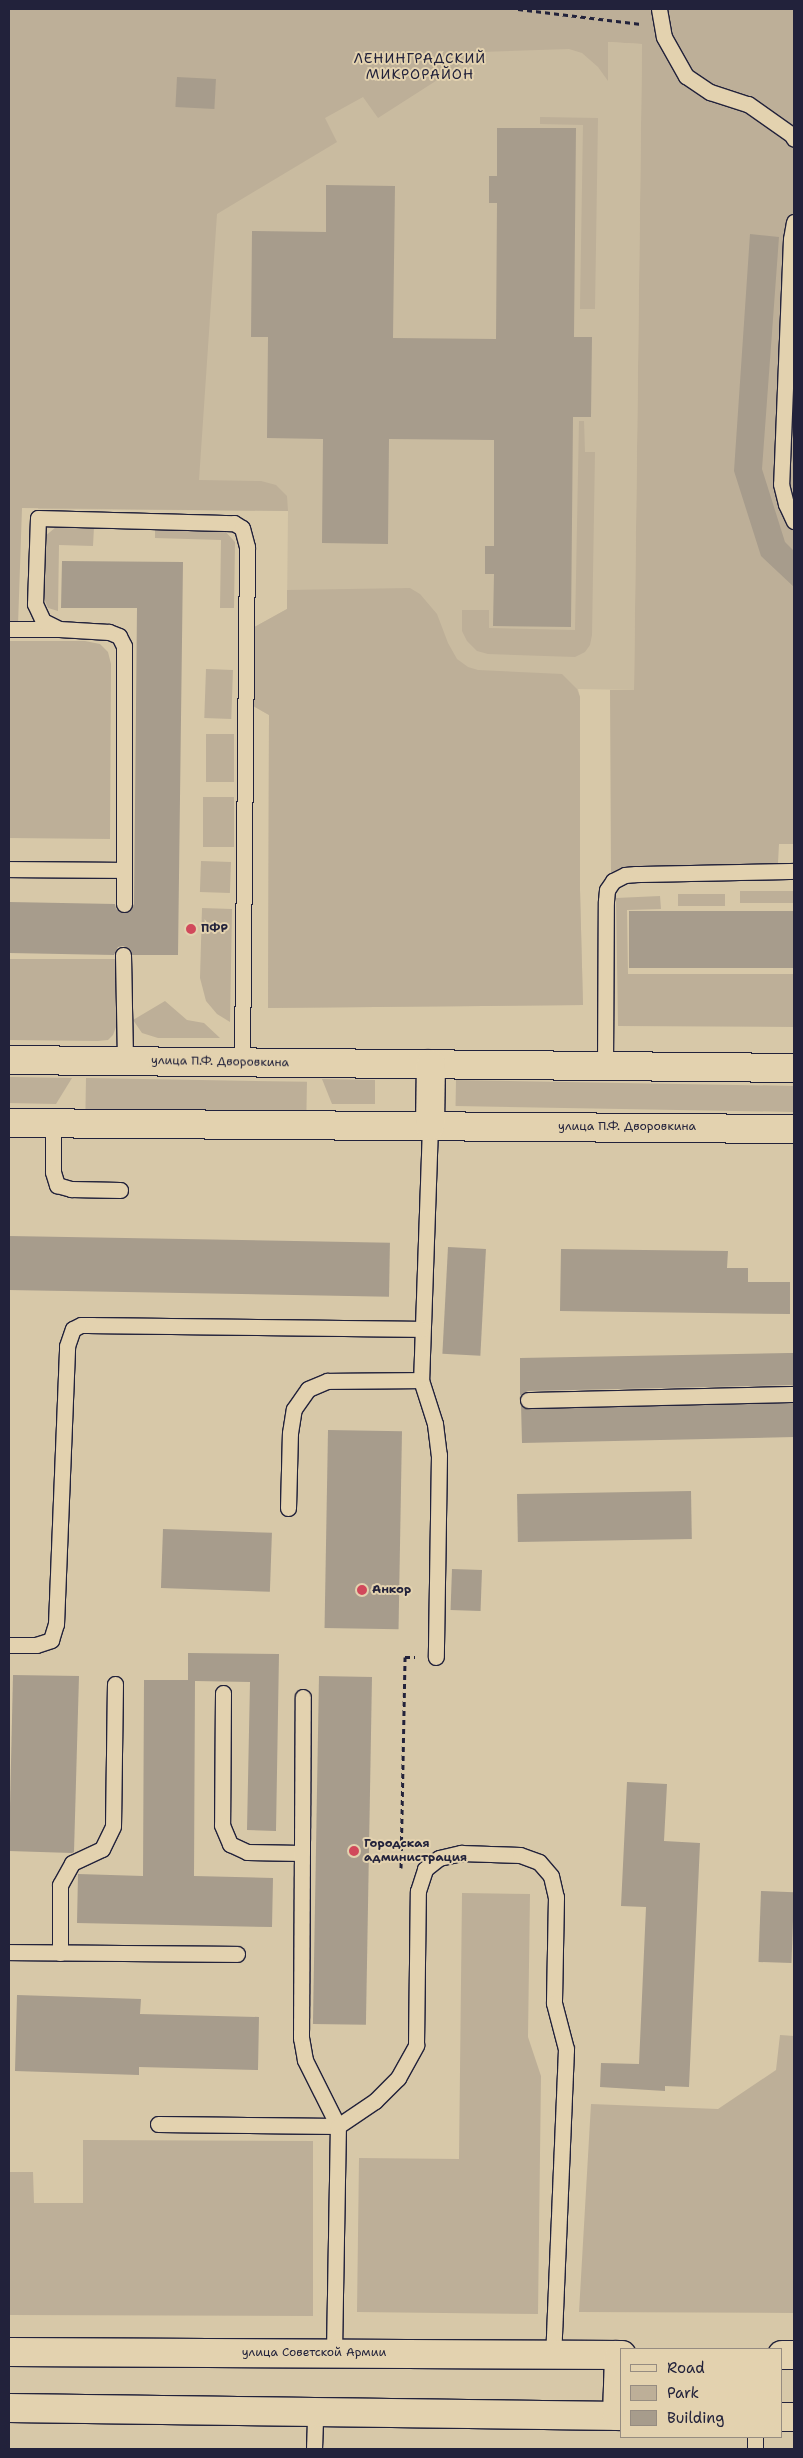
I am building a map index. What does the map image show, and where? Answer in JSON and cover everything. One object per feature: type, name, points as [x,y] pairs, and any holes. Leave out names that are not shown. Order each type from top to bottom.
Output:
[{"type":"street","name":"улица П.Ф. Дворовкина","points":[[9,1060],[794,1068]]},
{"type":"street","points":[[430,1126],[431,1064]]},
{"type":"street","name":"улица П.Ф. Дворовкина","points":[[9,1123],[794,1129]]},
{"type":"street","name":"улица Советской Армии","points":[[9,2352],[334,2352],[620,2355],[620,2416],[9,2408]]},
{"type":"lane","points":[[658,9],[664,37],[686,76],[710,92],[748,104],[792,135],[794,139]]},
{"type":"lane","points":[[794,222],[791,238],[781,484],[786,504],[794,521]]},
{"type":"lane","points":[[60,629],[43,621],[35,604],[38,518],[222,522],[234,523],[242,528],[247,547],[242,1063]]},
{"type":"lane","points":[[9,629],[60,629],[109,632],[119,636],[124,646],[124,904]]},
{"type":"lane","points":[[9,870],[124,870]]},
{"type":"lane","points":[[605,1067],[606,901],[607,890],[613,881],[625,875],[636,874],[794,871]]},
{"type":"lane","points":[[123,955],[125,1061]]},
{"type":"lane","points":[[53,1123],[53,1172],[57,1184],[71,1190],[120,1190]]},
{"type":"lane","points":[[430,1126],[421,1380],[435,1424],[439,1455],[436,1657]]},
{"type":"lane","points":[[9,1645],[36,1646],[51,1640],[56,1624],[67,1346],[72,1329],[81,1325],[92,1325],[422,1329]]},
{"type":"lane","points":[[288,1508],[290,1433],[294,1409],[308,1390],[327,1381],[421,1380]]},
{"type":"lane","points":[[528,1400],[794,1394]]},
{"type":"lane","points":[[60,1953],[60,1885],[72,1863],[102,1849],[113,1826],[115,1684]]},
{"type":"lane","points":[[223,1693],[222,1825],[230,1844],[247,1852],[302,1853]]},
{"type":"lane","points":[[303,1697],[301,2038],[305,2060],[338,2126],[334,2352]]},
{"type":"lane","points":[[158,2124],[338,2126],[375,2101],[398,2078],[416,2045],[418,1891],[425,1869],[439,1858],[461,1853],[520,1855],[539,1862],[552,1876],[556,1897],[554,2003],[566,2049],[553,2355]]},
{"type":"lane","points":[[9,1952],[237,1954]]},
{"type":"lane","points":[[314,2449],[315,2411]]},
{"type":"path","points":[[518,9],[662,26]]},
{"type":"shaded area","points":[[223,20],[642,44],[634,690],[578,689],[580,697],[580,890],[583,1005],[268,1008],[269,715],[248,703],[249,630],[287,609],[288,511],[38,509]]},
{"type":"green space","points":[[9,9],[794,9],[794,844],[779,844],[778,863],[611,872],[610,690],[634,690],[642,44],[608,42],[608,81],[598,67],[582,53],[569,49],[481,52],[378,118],[363,97],[325,118],[337,142],[217,214],[199,480],[261,481],[276,485],[287,496],[288,511],[22,508],[18,625],[9,624]]},
{"type":"green space","points":[[540,117],[598,118],[595,309],[580,309],[583,125],[540,124]]},
{"type":"green space","points":[[579,421],[584,421],[585,452],[595,452],[592,635],[590,645],[585,652],[575,657],[488,654],[477,651],[467,641],[462,631],[462,610],[489,610],[489,628],[575,630]]},
{"type":"green space","points":[[56,527],[94,527],[93,546],[59,545],[58,611],[48,608],[43,596],[44,537]]},
{"type":"green space","points":[[155,527],[223,529],[235,542],[234,608],[220,608],[221,540],[155,538]]},
{"type":"green space","points":[[410,588],[420,594],[437,614],[448,643],[457,659],[468,667],[478,670],[562,674],[577,689],[580,697],[580,890],[583,1005],[268,1008],[269,715],[248,703],[249,630],[287,609],[287,590]]},
{"type":"green space","points":[[9,641],[85,641],[100,644],[108,652],[111,664],[110,839],[9,838]]},
{"type":"green space","points":[[206,669],[233,670],[231,719],[204,718]]},
{"type":"green space","points":[[206,734],[234,734],[234,782],[206,782]]},
{"type":"green space","points":[[203,797],[234,797],[234,847],[203,847]]},
{"type":"green space","points":[[201,861],[231,862],[230,893],[200,892]]},
{"type":"green space","points":[[740,891],[794,891],[794,903],[740,903]]},
{"type":"green space","points":[[678,894],[725,894],[725,906],[678,906]]},
{"type":"green space","points":[[660,896],[661,909],[627,910],[628,974],[794,974],[794,1027],[618,1026],[616,898]]},
{"type":"green space","points":[[202,908],[232,909],[230,1022],[217,1014],[206,1001],[200,978]]},
{"type":"green space","points":[[9,959],[116,959],[116,1027],[113,1035],[108,1040],[98,1041],[9,1040]]},
{"type":"green space","points":[[165,1001],[187,1020],[204,1023],[220,1038],[158,1038],[142,1033],[133,1020]]},
{"type":"green space","points":[[9,1077],[72,1078],[56,1104],[9,1103]]},
{"type":"green space","points":[[86,1078],[307,1082],[306,1113],[85,1109]]},
{"type":"green space","points":[[322,1079],[375,1080],[375,1104],[332,1104]]},
{"type":"green space","points":[[456,1080],[794,1086],[793,1112],[456,1106]]},
{"type":"green space","points":[[462,1893],[530,1894],[528,2037],[541,2076],[538,2314],[357,2312],[359,2158],[459,2159]]},
{"type":"green space","points":[[780,2035],[794,2036],[794,2313],[579,2312],[591,2104],[718,2109],[776,2070]]},
{"type":"green space","points":[[83,2140],[313,2141],[313,2316],[9,2315],[9,2172],[33,2172],[34,2203],[83,2203]]},
{"type":"building","points":[[177,77],[216,79],[214,109],[175,107]]},
{"type":"building","points":[[497,128],[576,128],[574,337],[592,337],[591,417],[573,417],[571,627],[493,626],[494,574],[485,574],[485,546],[494,546],[494,440],[389,439],[388,544],[322,543],[323,439],[267,438],[268,337],[251,337],[252,231],[326,232],[326,185],[395,186],[393,338],[496,339],[497,203],[489,203],[489,176],[497,176]]},
{"type":"building","points":[[750,234],[779,237],[762,469],[785,542],[794,551],[794,587],[761,556],[734,471]]},
{"type":"building","points":[[62,561],[183,562],[178,955],[132,955],[131,950],[123,946],[118,947],[114,955],[9,953],[9,902],[115,904],[116,909],[124,913],[129,912],[134,904],[137,608],[61,608]]},
{"type":"building","points":[[629,911],[794,911],[794,968],[629,968]]},
{"type":"building","points":[[9,1236],[390,1243],[389,1297],[9,1290]]},
{"type":"building","points":[[448,1247],[486,1249],[480,1356],[442,1354]]},
{"type":"building","points":[[561,1249],[728,1251],[727,1268],[748,1268],[748,1282],[790,1282],[790,1314],[560,1311]]},
{"type":"building","points":[[794,1353],[794,1385],[528,1391],[520,1395],[520,1358]]},
{"type":"building","points":[[794,1403],[794,1437],[522,1443],[521,1405],[528,1409]]},
{"type":"building","points":[[328,1430],[402,1431],[399,1629],[325,1628]]},
{"type":"building","points":[[691,1491],[692,1539],[518,1542],[517,1494]]},
{"type":"building","points":[[163,1529],[272,1533],[270,1592],[161,1588]]},
{"type":"building","points":[[452,1569],[482,1570],[481,1611],[451,1610]]},
{"type":"building","points":[[188,1653],[279,1654],[276,1831],[247,1830],[250,1682],[195,1681],[194,1876],[273,1878],[272,1927],[77,1923],[78,1874],[143,1876],[144,1680],[188,1680]]},
{"type":"building","points":[[13,1675],[79,1676],[74,1852],[72,1853],[9,1851]]},
{"type":"building","points":[[319,1676],[372,1677],[366,2025],[313,2024]]},
{"type":"building","points":[[627,1782],[667,1784],[664,1841],[700,1843],[689,2087],[665,2086],[665,2091],[600,2087],[601,2063],[639,2064],[646,1907],[621,1906]]},
{"type":"building","points":[[761,1891],[794,1892],[792,1963],[759,1962]]},
{"type":"building","points":[[17,1995],[141,1999],[140,2014],[259,2017],[258,2070],[139,2067],[139,2075],[15,2071]]},
{"type":"place","name":"ПФР","points":[[191,929]]},
{"type":"place","name":"Анкор","points":[[362,1590]]},
{"type":"place","name":"Городская администрация","points":[[354,1851]]},
{"type":"district","name":"ЛЕНИНГРАДСКИЙ МИКРОРАЙОН","points":[[420,66]]}]
